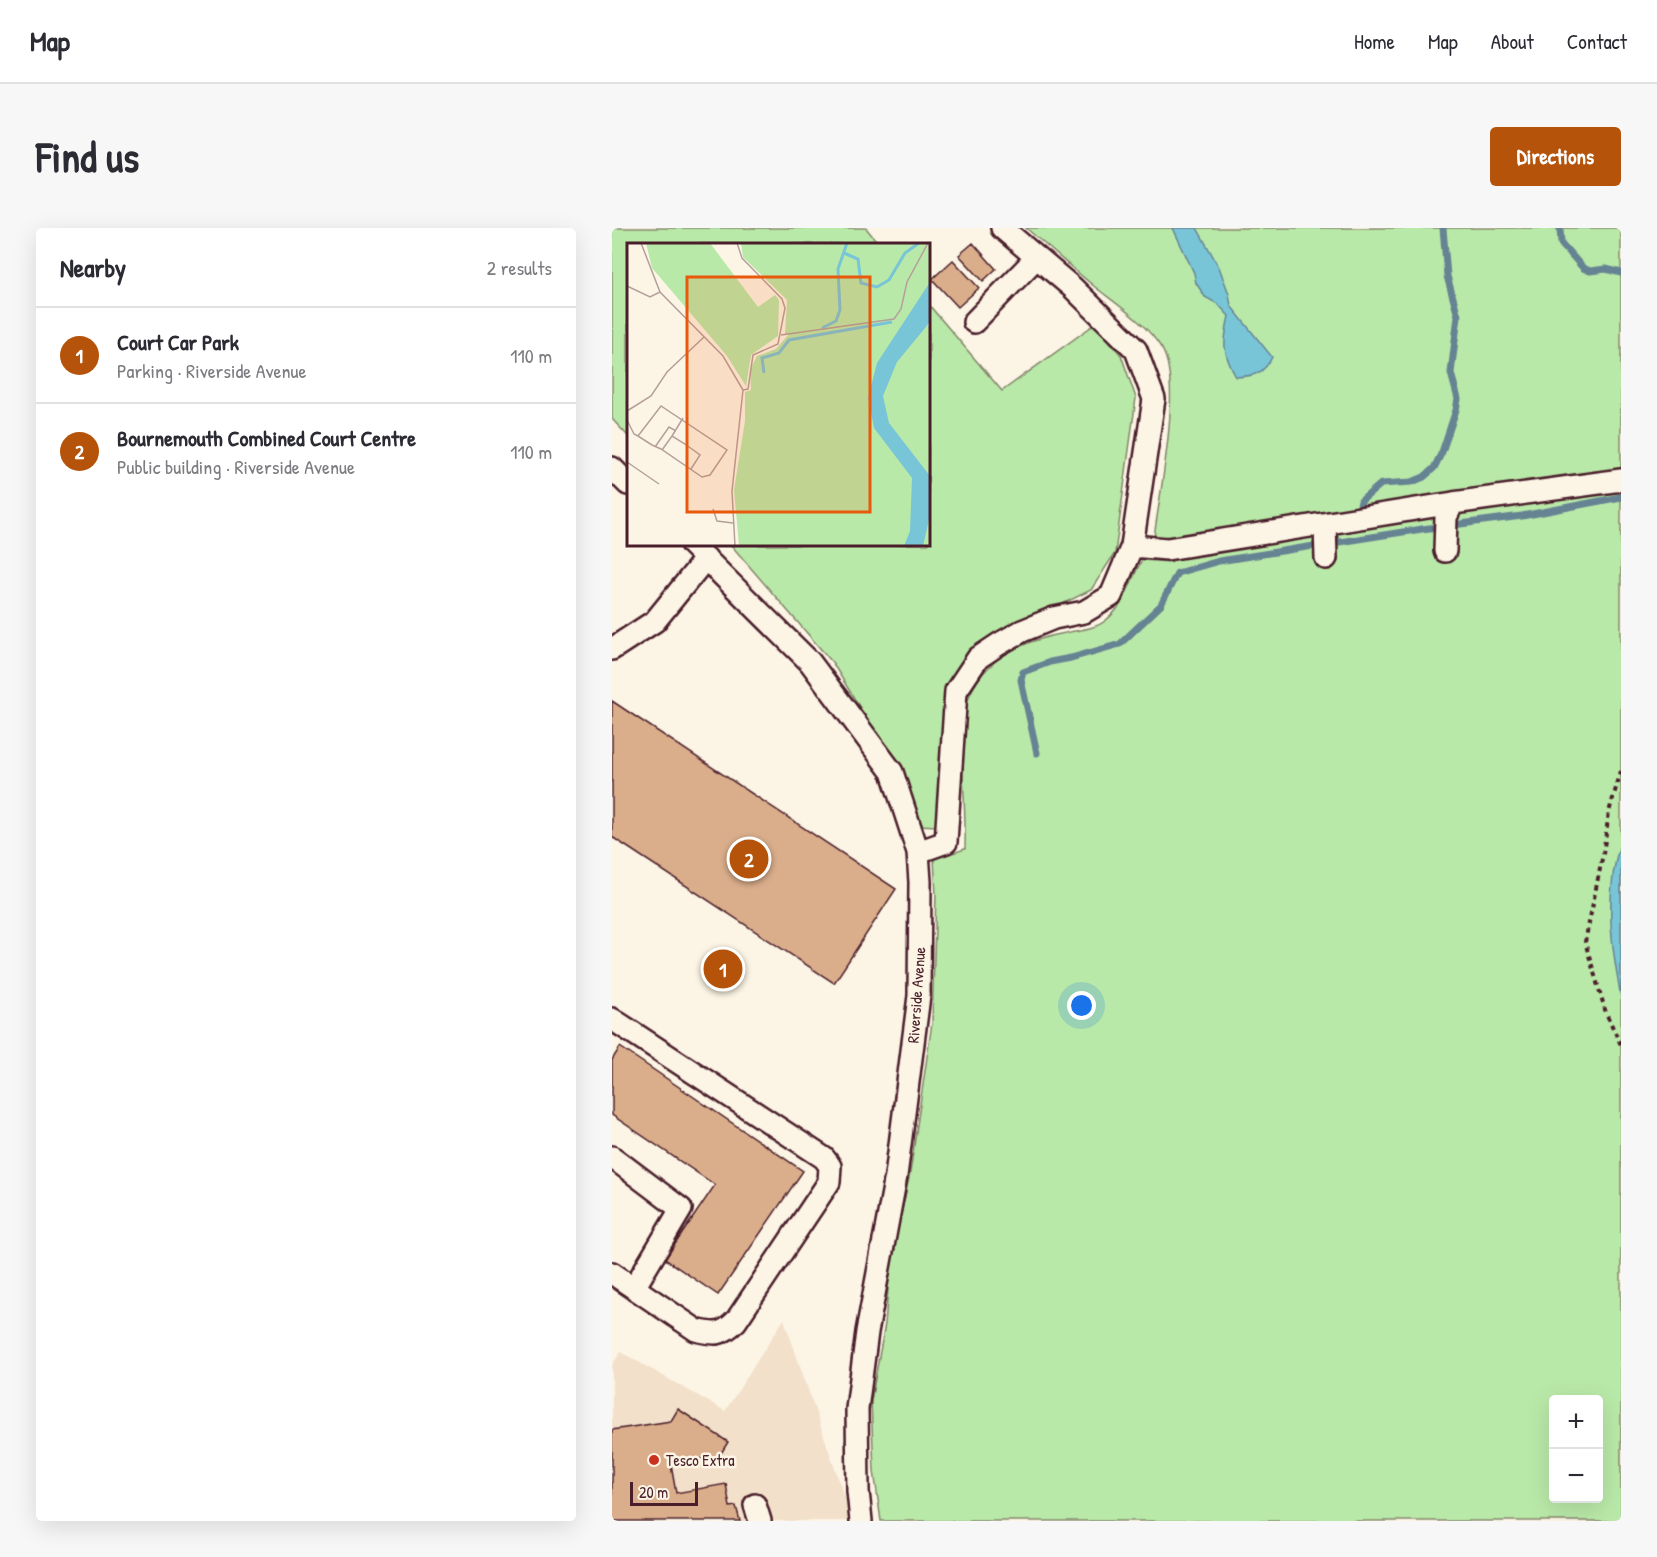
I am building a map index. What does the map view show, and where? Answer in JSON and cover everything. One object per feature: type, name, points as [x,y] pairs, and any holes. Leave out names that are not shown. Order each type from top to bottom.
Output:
[{"type":"street","points":[[918,852],[946,843],[956,691],[978,658],[1022,631],[1054,618],[1084,612],[1111,596],[1132,546],[1154,399],[1136,350],[1073,288],[1002,228]]},
{"type":"street","points":[[974,322],[1036,258]]},
{"type":"street","points":[[612,468],[627,483]]},
{"type":"street","points":[[1132,546],[1167,549],[1453,503],[1621,480]]},
{"type":"street","points":[[1445,551],[1446,518],[1453,503]]},
{"type":"street","points":[[1325,524],[1326,558]]},
{"type":"street","points":[[612,649],[655,621],[698,551]]},
{"type":"street","name":"Riverside Avenue","points":[[698,551],[810,662],[892,772],[918,852],[919,996],[896,1176],[867,1332],[857,1409],[858,1491],[861,1521]]},
{"type":"street","points":[[612,1019],[824,1158],[830,1166],[830,1182],[736,1321],[726,1331],[712,1334],[696,1330],[612,1273]]},
{"type":"street","points":[[612,1157],[681,1209],[634,1288]]},
{"type":"path","points":[[1621,771],[1609,812],[1585,942],[1606,1013],[1621,1045]]},
{"type":"shaded area","points":[[784,1319],[853,1521],[612,1521],[612,1365],[621,1352],[725,1411]]},
{"type":"green space","points":[[612,228],[866,228],[878,243],[627,243],[627,435],[612,419]]},
{"type":"green space","points":[[1026,228],[1621,228],[1621,1521],[881,1521],[874,1471],[871,1401],[885,1324],[890,1266],[910,1173],[932,1023],[936,895],[934,859],[965,849],[962,738],[964,712],[970,694],[979,679],[1001,657],[1031,642],[1101,624],[1119,607],[1142,560],[1171,562],[1177,541],[1154,538],[1168,441],[1170,387],[1168,365],[1162,349],[1148,331]]},
{"type":"green space","points":[[930,306],[1002,391],[1095,324],[1121,355],[1136,398],[1115,553],[1091,590],[1052,609],[946,698],[939,776],[938,826],[918,825],[898,770],[832,662],[732,546],[930,546]]},
{"type":"water","points":[[1173,228],[1197,228],[1219,267],[1231,306],[1272,357],[1262,371],[1253,375],[1236,377],[1228,361],[1225,347],[1229,316],[1218,304],[1205,297],[1196,283],[1194,273]]},
{"type":"water","points":[[1621,841],[1621,997],[1612,939],[1611,899],[1612,880]]},
{"type":"building","points":[[973,243],[996,269],[983,281],[959,255]]},
{"type":"building","points":[[953,260],[979,288],[958,307],[932,279]]},
{"type":"building","points":[[612,701],[896,889],[834,983],[612,837]]},
{"type":"building","points":[[620,1047],[803,1171],[718,1295],[665,1259],[715,1185],[612,1115],[612,1060]]},
{"type":"building","name":"Tesco Extra","points":[[678,1409],[728,1442],[720,1455],[671,1465],[676,1493],[726,1484],[730,1507],[736,1506],[740,1521],[612,1521],[612,1430],[671,1421]]},
{"type":"waterway","points":[[1358,514],[1361,501],[1381,484],[1412,482],[1424,477],[1434,468],[1442,452],[1456,410],[1458,399],[1451,373],[1458,316],[1447,276],[1443,228]]},
{"type":"waterway","points":[[1560,228],[1561,243],[1583,268],[1590,271],[1606,269],[1621,273]]},
{"type":"waterway","points":[[1037,753],[1021,680],[1023,672],[1050,662],[1120,644],[1161,605],[1177,573],[1219,561],[1422,529],[1522,516],[1621,497]]},
{"type":"place","name":"Bournemouth Combined Court Centre","points":[[749,859]]},
{"type":"place","name":"Court Car Park","points":[[723,969]]},
{"type":"place","name":"Tesco Extra","points":[[654,1460]]}]
